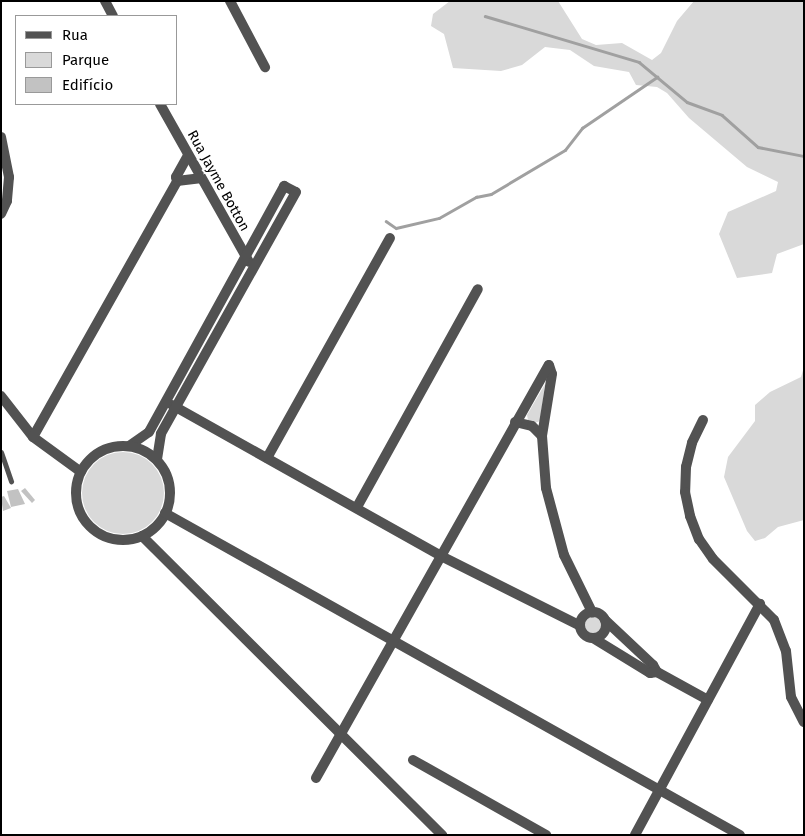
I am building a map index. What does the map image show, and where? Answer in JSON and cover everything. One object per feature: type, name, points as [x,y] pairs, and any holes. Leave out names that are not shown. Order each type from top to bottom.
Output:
[{"type":"street","points":[[105,1],[112,15]]},
{"type":"street","points":[[230,1],[266,67]]},
{"type":"street","name":"Rua Jayme Botton","points":[[161,105],[245,258],[256,267]]},
{"type":"street","points":[[1,137],[9,177],[7,201],[1,214]]},
{"type":"street","points":[[33,437],[177,181],[176,177],[188,155]]},
{"type":"street","points":[[177,181],[200,178]]},
{"type":"street","points":[[129,446],[149,432],[284,186],[296,192],[256,267],[161,434],[157,460]]},
{"type":"street","points":[[267,458],[390,238]]},
{"type":"street","points":[[357,507],[478,289]]},
{"type":"street","points":[[316,778],[442,556],[515,422],[549,365],[552,374],[542,436],[546,488],[553,522],[564,555],[592,612],[605,620],[653,665],[657,672],[708,700]]},
{"type":"street","points":[[1,396],[33,437],[81,472]]},
{"type":"street","points":[[167,401],[176,408],[442,556],[579,625]]},
{"type":"street","points":[[703,420],[692,443],[686,467],[685,492],[690,516],[699,539],[713,559],[771,616],[783,640],[791,697],[804,722]]},
{"type":"street","points":[[515,422],[532,426],[542,436]]},
{"type":"street","points":[[129,446],[144,450],[157,460],[169,482],[170,498],[165,514],[155,526],[142,536],[126,540],[110,538],[89,525],[80,511],[76,496],[81,472],[91,458],[104,450],[129,446]]},
{"type":"street","points":[[165,514],[392,643],[740,835]]},
{"type":"street","points":[[142,536],[442,835]]},
{"type":"street","points":[[635,835],[760,604]]},
{"type":"street","points":[[592,612],[582,617],[579,625],[582,633],[650,673],[657,672]]},
{"type":"street","points":[[593,638],[604,632],[605,620]]},
{"type":"street","points":[[413,760],[546,835]]},
{"type":"lane","points":[[1,452],[11,481]]},
{"type":"green space","points":[[450,1],[558,1],[582,39],[596,45],[622,43],[652,60],[661,53],[677,21],[694,1],[804,1],[804,244],[777,254],[772,273],[737,278],[719,234],[728,212],[776,191],[778,182],[747,167],[689,118],[667,93],[657,87],[636,85],[629,72],[594,66],[570,50],[545,47],[522,65],[501,71],[453,68],[444,34],[431,26],[433,14]]},
{"type":"green space","points":[[804,367],[804,520],[778,527],[765,538],[755,541],[747,531],[724,477],[728,457],[755,421],[755,405],[770,392],[801,377]]},
{"type":"green space","points":[[545,384],[540,421],[535,423],[528,420],[527,415]]},
{"type":"green space","points":[[123,452],[139,455],[152,464],[161,477],[164,493],[161,509],[152,522],[139,531],[123,534],[107,531],[94,522],[85,509],[82,493],[85,477],[94,464],[107,455]]},
{"type":"green space","points":[[593,617],[599,619],[601,625],[599,631],[593,633],[587,631],[585,625],[587,619]]},
{"type":"building","points":[[25,488],[35,500],[32,503],[21,491]]},
{"type":"building","points":[[18,489],[25,504],[11,507],[7,491]]},
{"type":"building","points":[[4,496],[11,508],[3,511],[1,497]]},
{"type":"waterway","points":[[485,16],[639,62],[687,102],[722,115],[758,147],[804,156]]},
{"type":"waterway","points":[[386,221],[396,228],[439,218],[476,197],[491,194],[565,150],[582,128],[657,77]]}]
